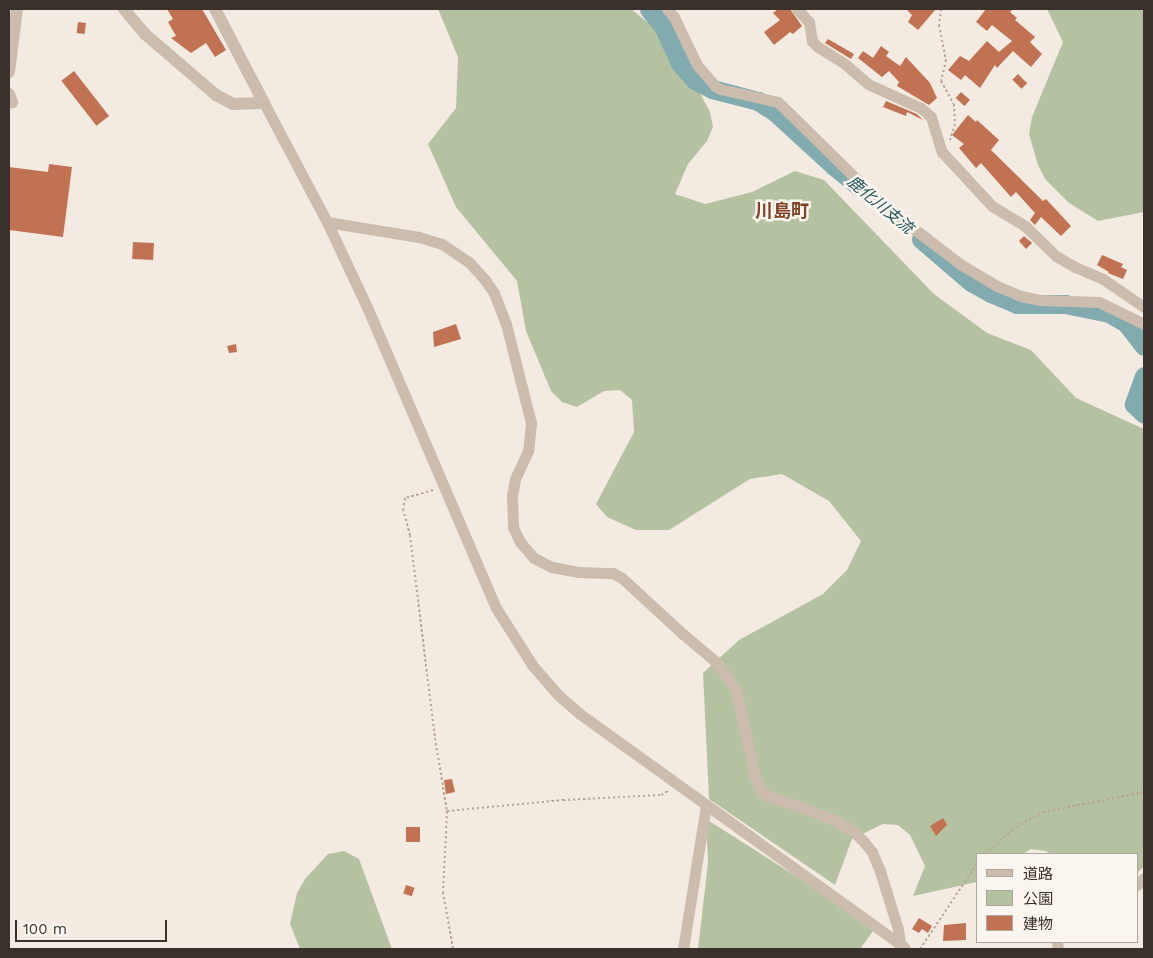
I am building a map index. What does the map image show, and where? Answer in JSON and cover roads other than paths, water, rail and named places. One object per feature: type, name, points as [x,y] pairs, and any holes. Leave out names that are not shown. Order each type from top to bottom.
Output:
[{"type":"street","points":[[9,72],[17,9]]},
{"type":"street","points":[[124,9],[145,34],[216,95],[233,104],[264,103]]},
{"type":"street","points":[[215,9],[327,222],[367,307],[496,608],[533,666],[557,694],[580,714],[902,947]]},
{"type":"street","points":[[667,9],[674,17],[696,65],[715,86],[720,89],[778,102],[884,206],[960,264],[997,286],[1021,296],[1040,300],[1099,302],[1144,324]]},
{"type":"street","points":[[797,9],[809,22],[812,41],[818,48],[845,64],[868,84],[921,108],[931,117],[942,152],[992,206],[1026,226],[1056,256],[1075,268],[1103,279],[1144,307]]},
{"type":"street","points":[[327,222],[419,237],[442,244],[469,262],[485,280],[494,293],[506,324],[531,423],[528,451],[515,479],[512,496],[513,527],[520,542],[534,558],[552,567],[578,572],[613,573],[622,578],[682,634],[716,662],[736,690],[755,777],[762,792],[768,796],[826,817],[854,832],[864,842],[872,852],[880,871],[902,947]]},
{"type":"street","points":[[683,949],[706,805]]},
{"type":"waterway","name":"鹿化川支流","points":[[649,9],[663,26],[680,63],[695,80],[712,89],[758,101],[775,112],[860,187]]},
{"type":"waterway","name":"鹿化川支流","points":[[921,239],[971,282],[991,293],[1017,304],[1065,304],[1109,313],[1126,323],[1144,346]]},
{"type":"waterway","name":"鹿化川支流","points":[[1144,376],[1134,404],[1144,414]]},
{"type":"district","name":"川島町","points":[[782,211]]}]
